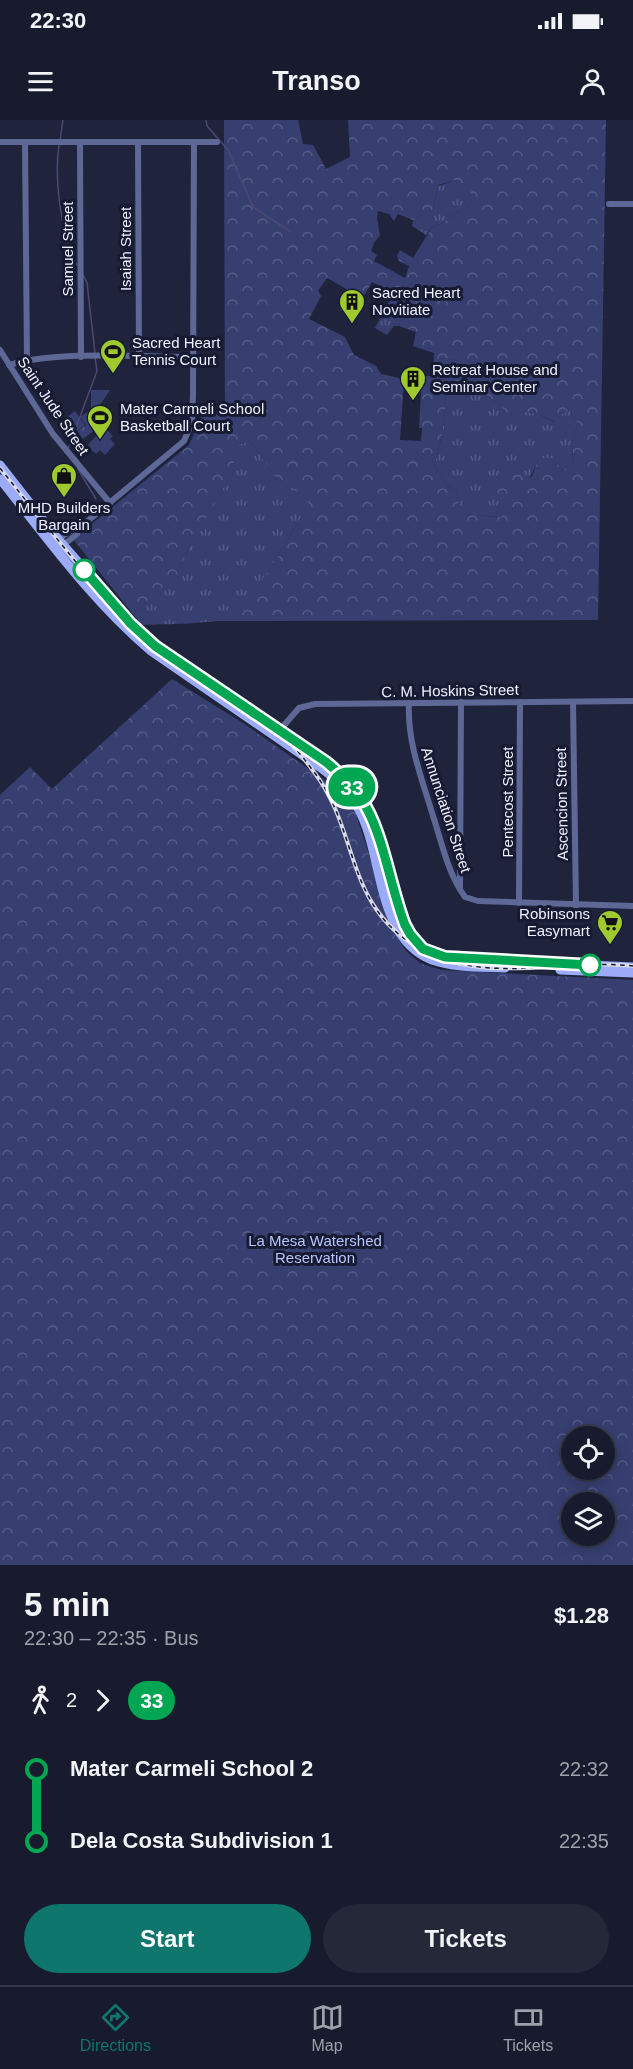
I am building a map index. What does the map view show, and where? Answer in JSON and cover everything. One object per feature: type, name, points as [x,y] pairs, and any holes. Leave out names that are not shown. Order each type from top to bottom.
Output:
[{"type":"main road","points":[[0,465],[96,596],[135,638],[276,734],[340,773],[349,783],[365,805],[373,823],[405,925],[423,949],[457,959],[633,967]]},
{"type":"main road","points":[[0,479],[57,544]]},
{"type":"main road","points":[[276,734],[334,777],[351,798],[366,826],[397,930],[420,954],[444,964],[633,974]]},
{"type":"street","points":[[0,142],[217,142]]},
{"type":"street","points":[[25,142],[27,360]]},
{"type":"street","name":"Samuel Street","points":[[80,142],[81,357]]},
{"type":"street","name":"Isaiah Street","points":[[138,142],[139,357]]},
{"type":"street","points":[[57,544],[77,534],[78,528],[178,447],[189,433],[193,412],[194,142]]},
{"type":"street","points":[[609,204],[633,204]]},
{"type":"street","name":"Saint Jude Street","points":[[0,350],[53,434],[110,503]]},
{"type":"street","points":[[9,364],[27,360],[81,357],[193,357]]},
{"type":"street","name":"C. M. Hoskins Street","points":[[276,734],[295,711],[310,705],[633,701]]},
{"type":"street","points":[[460,891],[461,702]]},
{"type":"street","name":"Pentecost Street","points":[[519,903],[520,702]]},
{"type":"street","name":"Ascencion Street","points":[[573,702],[576,906]]},
{"type":"street","name":"Annunciation Street","points":[[409,703],[409,726],[413,750],[448,864],[460,891],[470,900],[576,906],[633,906]]},
{"type":"green space","points":[[224,120],[298,120],[303,144],[313,145],[326,169],[350,157],[348,120],[606,120],[598,620],[211,621],[229,618],[248,599],[273,564],[311,500],[278,480],[250,441],[234,446],[236,456],[227,482],[189,547],[172,587],[149,600],[133,614],[73,539],[189,445],[202,416],[225,411]],"holes":[[[456,180],[471,190],[470,206],[443,223],[432,227],[413,258],[400,250],[397,256],[399,261],[409,266],[405,278],[374,261],[377,255],[371,251],[380,235],[378,211],[389,214],[394,221],[398,214],[413,220],[433,209],[438,185]],[[327,278],[350,291],[340,310],[352,316],[372,282],[392,292],[392,296],[403,301],[404,309],[399,326],[416,332],[413,346],[434,353],[433,376],[422,376],[419,428],[422,428],[421,441],[400,440],[404,379],[381,374],[376,366],[354,355],[345,337],[309,319],[321,296],[318,291]],[[443,358],[456,360],[454,371],[470,372],[486,396],[501,405],[505,413],[514,417],[523,411],[538,414],[555,422],[558,415],[570,411],[578,424],[573,438],[572,469],[564,471],[552,458],[539,458],[532,476],[526,480],[517,469],[502,470],[492,486],[505,511],[501,517],[461,514],[456,491],[446,484],[434,465],[440,442],[445,402],[445,389],[440,367]]]},
{"type":"green space","points":[[456,180],[472,189],[470,206],[443,223],[432,227],[426,235],[412,226],[413,220],[433,209],[438,186]]},
{"type":"green space","points":[[392,296],[403,301],[404,309],[399,326],[394,326],[387,335],[375,328]]},
{"type":"green space","points":[[443,358],[457,360],[454,371],[470,372],[486,396],[501,405],[514,417],[522,411],[538,414],[554,422],[558,415],[570,411],[578,424],[573,438],[572,470],[564,471],[551,458],[539,458],[527,481],[501,517],[461,514],[456,491],[446,484],[434,465],[444,416],[445,389],[440,367]]},
{"type":"green space","points":[[91,390],[110,390],[96,411],[91,409]]},
{"type":"green space","points":[[75,411],[85,425],[75,433],[64,419]]},
{"type":"green space","points":[[89,411],[100,426],[83,439],[77,432],[86,425],[80,417]]},
{"type":"green space","name":"Mater Carmeli School Basketball Court","points":[[104,427],[113,436],[110,439],[115,444],[105,455],[100,450],[96,454],[87,446]]},
{"type":"green space","points":[[250,441],[278,480],[312,500],[261,582],[239,611],[230,618],[201,623],[142,625],[133,614],[149,600],[172,586],[234,446]]},
{"type":"green space","name":"La Mesa Watershed Reservation","points":[[172,679],[243,723],[329,783],[355,811],[394,932],[406,951],[420,963],[441,970],[633,980],[633,1565],[0,1565],[0,795],[30,767],[52,789]]},
{"type":"waterway","points":[[60,140],[63,120]]},
{"type":"waterway","points":[[206,120],[207,126],[228,150],[253,207],[291,232]]},
{"type":"waterway","points":[[59,145],[57,173],[60,206],[71,253],[77,265]]},
{"type":"waterway","points":[[83,275],[87,283],[95,353]]},
{"type":"waterway","points":[[68,449],[97,371],[95,357]]},
{"type":"waterway","points":[[78,469],[96,499]]},
{"type":"railway","points":[[0,468],[102,594],[133,627],[173,660],[274,729],[296,749],[329,796],[366,891],[378,912],[397,932],[422,950],[447,960],[473,966],[499,968],[607,964],[633,966]]},
{"type":"bus line","name":"33","points":[[84,570],[131,624],[155,646],[326,762],[349,783],[365,805],[373,823],[405,925],[423,949],[457,959],[590,965]]},
{"type":"place","name":"Sacred Heart Novitiate","points":[[352,325]]},
{"type":"place","name":"Sacred Heart Tennis Court","points":[[113,375]]},
{"type":"place","name":"Retreat House and Seminar Center","points":[[413,402]]},
{"type":"place","name":"Mater Carmeli School Basketball Court","points":[[100,441]]},
{"type":"place","name":"MHD Builders Bargain","points":[[64,499]]},
{"type":"place","name":"Robinsons Easymart","points":[[610,946]]}]
